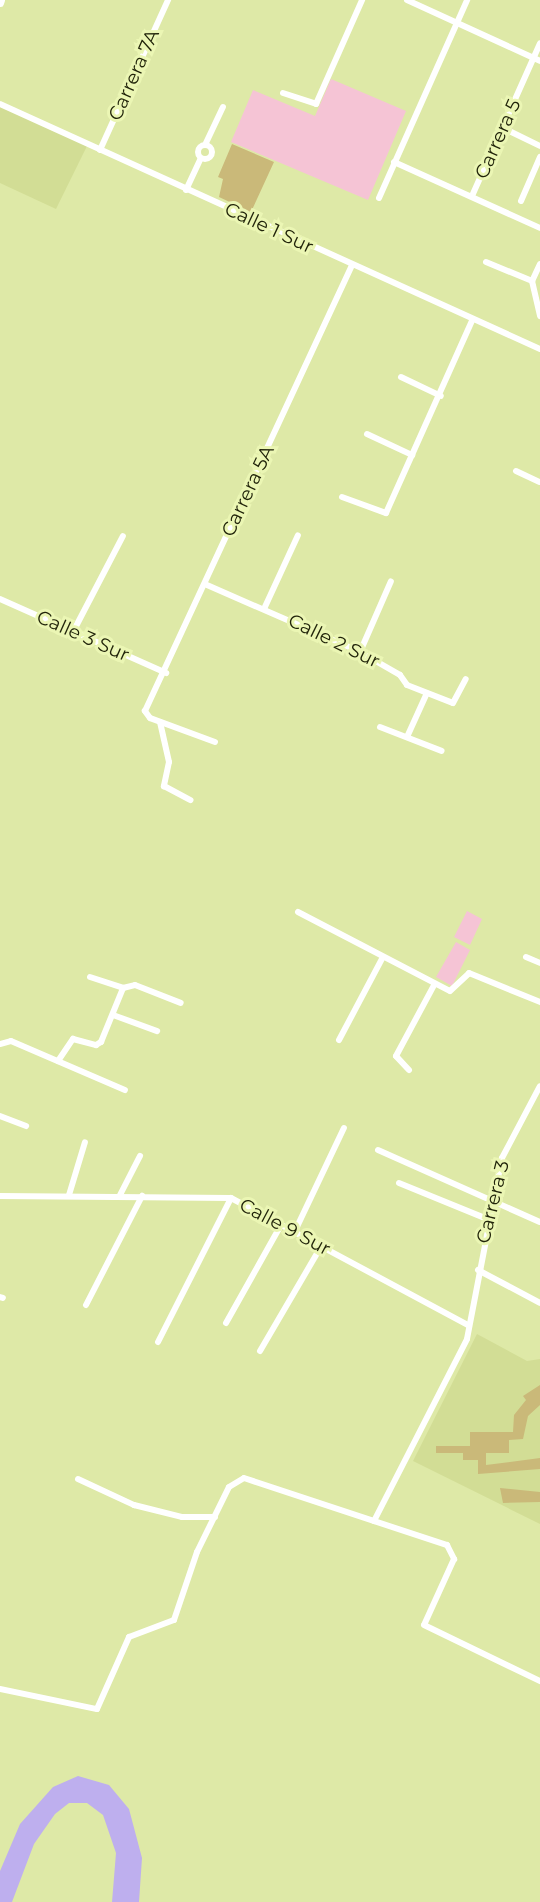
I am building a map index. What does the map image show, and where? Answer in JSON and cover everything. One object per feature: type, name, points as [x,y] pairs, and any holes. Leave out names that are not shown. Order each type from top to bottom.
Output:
[{"type":"street","name":"Carrera 7A","points":[[100,150],[168,0]]},
{"type":"street","points":[[283,93],[316,104],[362,0]]},
{"type":"street","points":[[407,0],[536,60]]},
{"type":"street","points":[[379,198],[467,0]]},
{"type":"street","name":"Carrera 5","points":[[472,196],[536,60],[540,43]]},
{"type":"street","name":"Calle 1 Sur","points":[[0,104],[100,150],[136,162],[186,190],[472,321],[540,349]]},
{"type":"street","points":[[201,158],[198,150],[205,145],[223,107]]},
{"type":"street","points":[[503,128],[540,146]]},
{"type":"street","points":[[186,190],[201,158],[212,154],[205,145]]},
{"type":"street","points":[[521,201],[540,157]]},
{"type":"street","points":[[394,162],[540,228]]},
{"type":"street","points":[[486,262],[532,281]]},
{"type":"street","points":[[540,264],[532,281],[540,316]]},
{"type":"street","name":"Carrera 5A","points":[[160,722],[146,715],[207,585],[257,463],[352,266]]},
{"type":"street","points":[[342,497],[384,516],[441,396],[472,321]]},
{"type":"street","points":[[401,377],[441,396]]},
{"type":"street","points":[[367,434],[412,455]]},
{"type":"street","points":[[516,471],[540,482]]},
{"type":"street","points":[[264,608],[298,534]]},
{"type":"street","points":[[73,632],[123,536]]},
{"type":"street","points":[[360,652],[391,581]]},
{"type":"street","name":"Calle 2 Sur","points":[[207,585],[360,652],[427,693],[455,703],[466,679]]},
{"type":"street","name":"Calle 3 Sur","points":[[0,599],[166,673]]},
{"type":"street","points":[[407,737],[427,693]]},
{"type":"street","points":[[160,722],[215,742]]},
{"type":"street","points":[[160,722],[169,762],[164,786],[190,800]]},
{"type":"street","points":[[380,727],[442,751]]},
{"type":"street","points":[[298,912],[434,985],[454,991],[469,973],[540,1002]]},
{"type":"street","points":[[339,1040],[383,957]]},
{"type":"street","points":[[526,957],[540,963]]},
{"type":"street","points":[[90,977],[123,988],[135,985],[181,1003]]},
{"type":"street","points":[[409,1070],[396,1056],[434,985]]},
{"type":"street","points":[[58,1061],[73,1039],[99,1045],[123,988]]},
{"type":"street","points":[[113,1015],[157,1031]]},
{"type":"street","points":[[0,1044],[11,1041],[125,1090]]},
{"type":"street","name":"Carrera 3","points":[[374,1521],[453,1372],[468,1325],[487,1219],[502,1158],[540,1086]]},
{"type":"street","points":[[0,1116],[26,1126]]},
{"type":"street","points":[[295,1231],[344,1128]]},
{"type":"street","points":[[69,1195],[85,1142]]},
{"type":"street","points":[[378,1150],[540,1222]]},
{"type":"street","points":[[120,1195],[139,1156]]},
{"type":"street","points":[[400,1183],[487,1219]]},
{"type":"street","name":"Calle 9 Sur","points":[[0,1196],[231,1198],[468,1325]]},
{"type":"street","points":[[86,1306],[142,1196]]},
{"type":"street","points":[[158,1342],[231,1198]]},
{"type":"street","points":[[226,1323],[281,1224]]},
{"type":"street","points":[[260,1351],[322,1245]]},
{"type":"street","points":[[478,1270],[540,1303]]},
{"type":"street","points":[[0,1689],[97,1709],[129,1637],[174,1620],[229,1487],[244,1478],[374,1521],[453,1551],[424,1617],[428,1631],[540,1681]]},
{"type":"street","points":[[78,1479],[134,1505],[182,1517],[215,1517]]},
{"type":"shaded area","points":[[331,79],[406,111],[368,200],[231,142],[253,90],[315,116]]},
{"type":"shaded area","points":[[0,104],[88,144],[56,209],[0,183]]},
{"type":"shaded area","points":[[467,911],[482,919],[470,945],[454,937]]},
{"type":"shaded area","points":[[456,942],[470,950],[452,986],[436,977]]},
{"type":"shaded area","points":[[477,1334],[527,1361],[540,1359],[540,1524],[413,1461]]},
{"type":"shaded area","points":[[78,1776],[109,1785],[129,1809],[142,1858],[139,1902],[112,1902],[116,1853],[103,1815],[87,1803],[69,1803],[55,1814],[34,1844],[12,1902],[0,1902],[0,1871],[20,1824],[53,1787]]},
{"type":"building","points":[[232,144],[274,162],[251,212],[219,197],[223,179],[218,177]]},
{"type":"building","points":[[540,1385],[540,1405],[528,1416],[523,1439],[509,1440],[509,1453],[486,1453],[486,1465],[540,1458],[540,1469],[478,1474],[478,1460],[463,1460],[463,1453],[436,1453],[436,1446],[470,1446],[470,1432],[513,1432],[514,1415],[526,1400],[523,1396]]},
{"type":"building","points":[[500,1488],[540,1492],[540,1502],[503,1503]]}]
